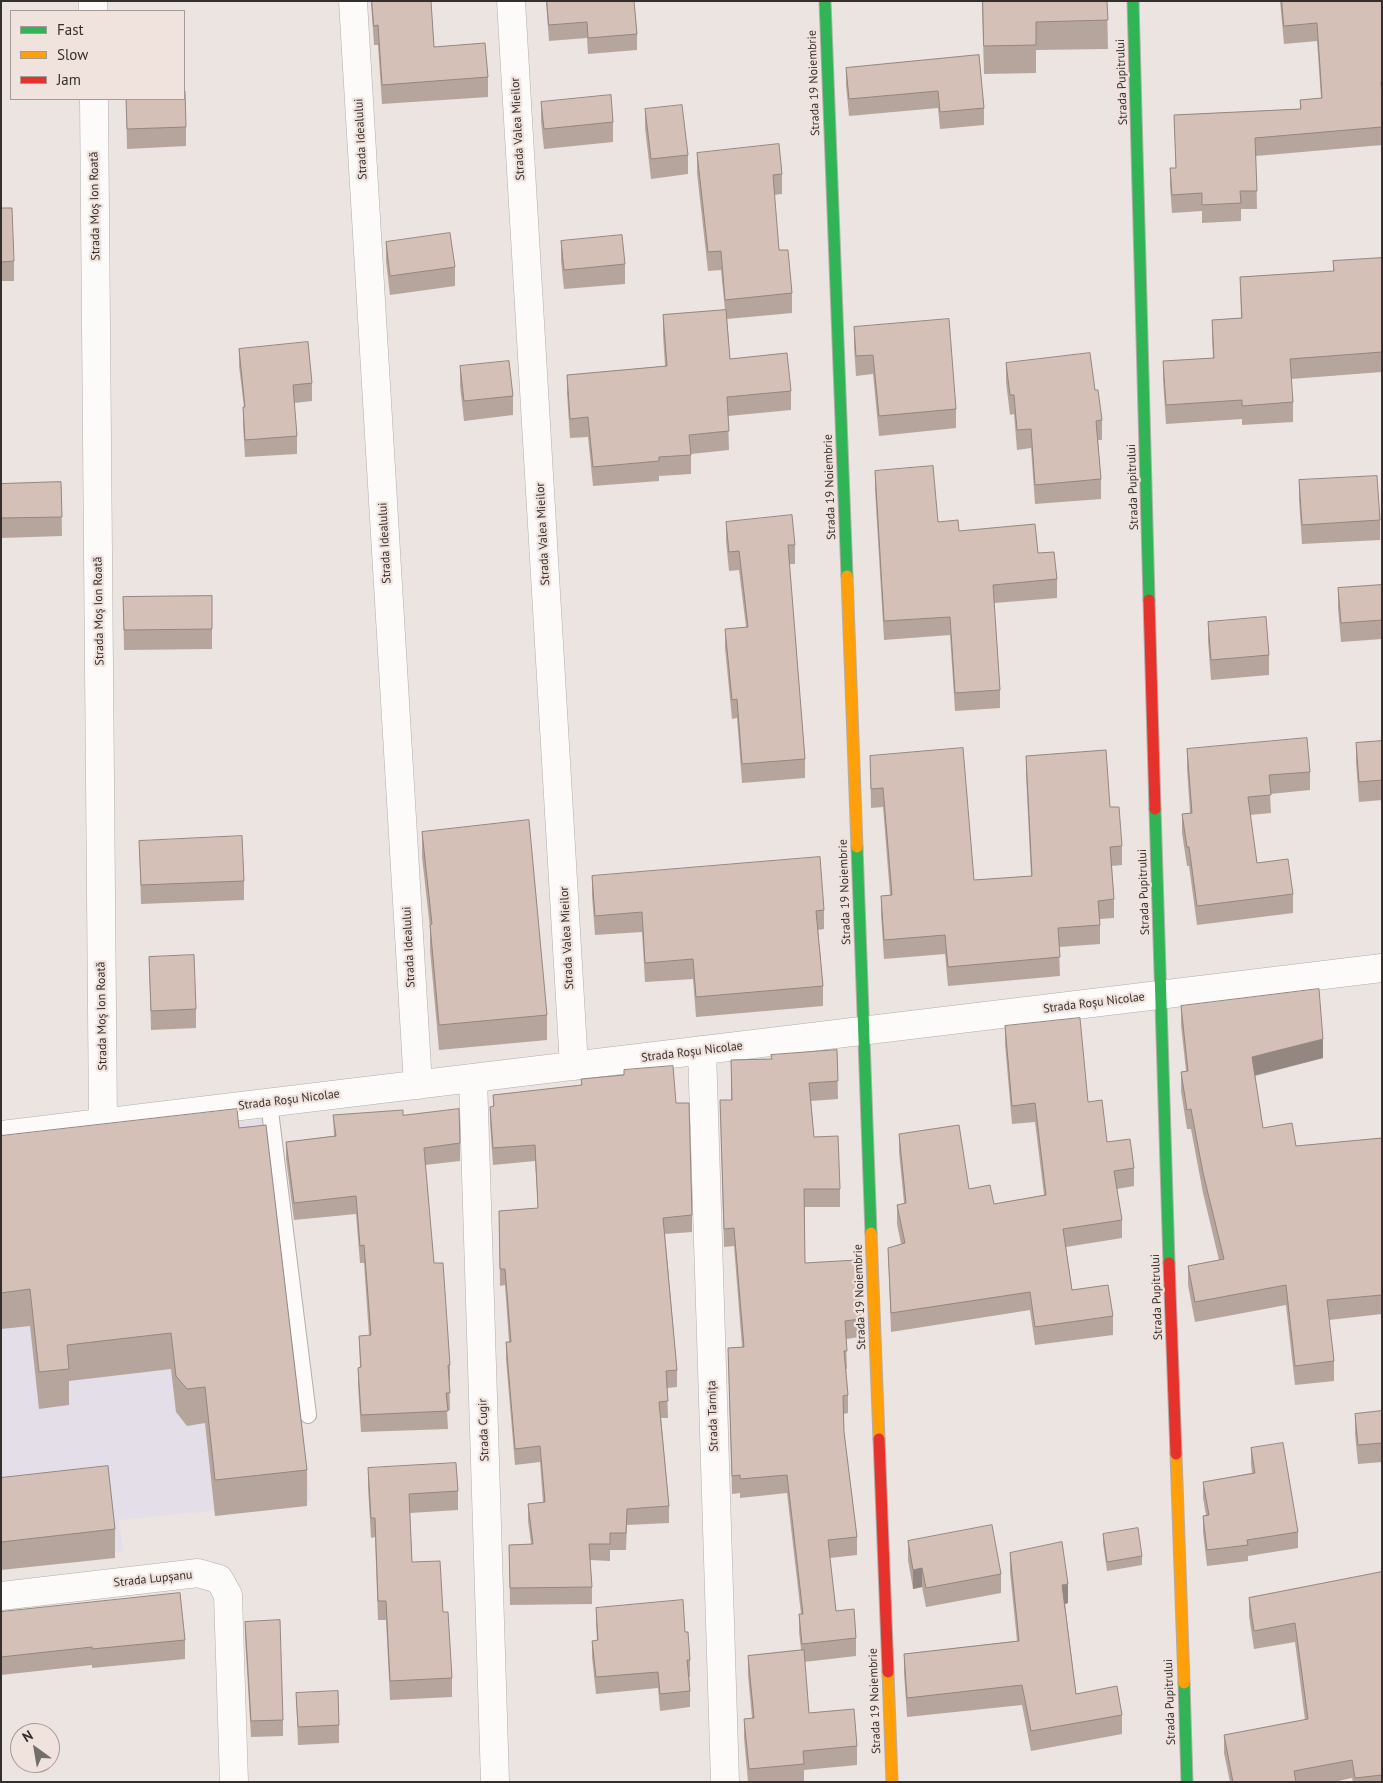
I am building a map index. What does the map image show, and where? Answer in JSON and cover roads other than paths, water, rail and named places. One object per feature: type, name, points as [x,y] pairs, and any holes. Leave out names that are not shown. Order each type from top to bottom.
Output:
[{"type":"street","name":"Strada Idealului","points":[[353,1],[418,1085]]},
{"type":"street","name":"Strada Valea Mieilor","points":[[511,1],[574,1066]]},
{"type":"street","name":"Strada 19 Noiembrie","points":[[825,1],[892,1782]]},
{"type":"street","name":"Strada Pupitrului","points":[[1133,1],[1160,995],[1187,1782]]},
{"type":"street","name":"Strada Moș Ion Roată","points":[[94,100],[103,1123]]},
{"type":"street","name":"Strada Roșu Nicolae","points":[[1,1135],[1382,968]]},
{"type":"street","name":"Strada Tarnița","points":[[702,1050],[725,1782]]},
{"type":"street","name":"Strada Cugir","points":[[474,1078],[495,1782]]},
{"type":"street","name":"Strada Lupșanu","points":[[1,1596],[198,1573],[219,1579],[228,1595],[234,1782]]},
{"type":"lane","points":[[269,1103],[308,1415]]}]
